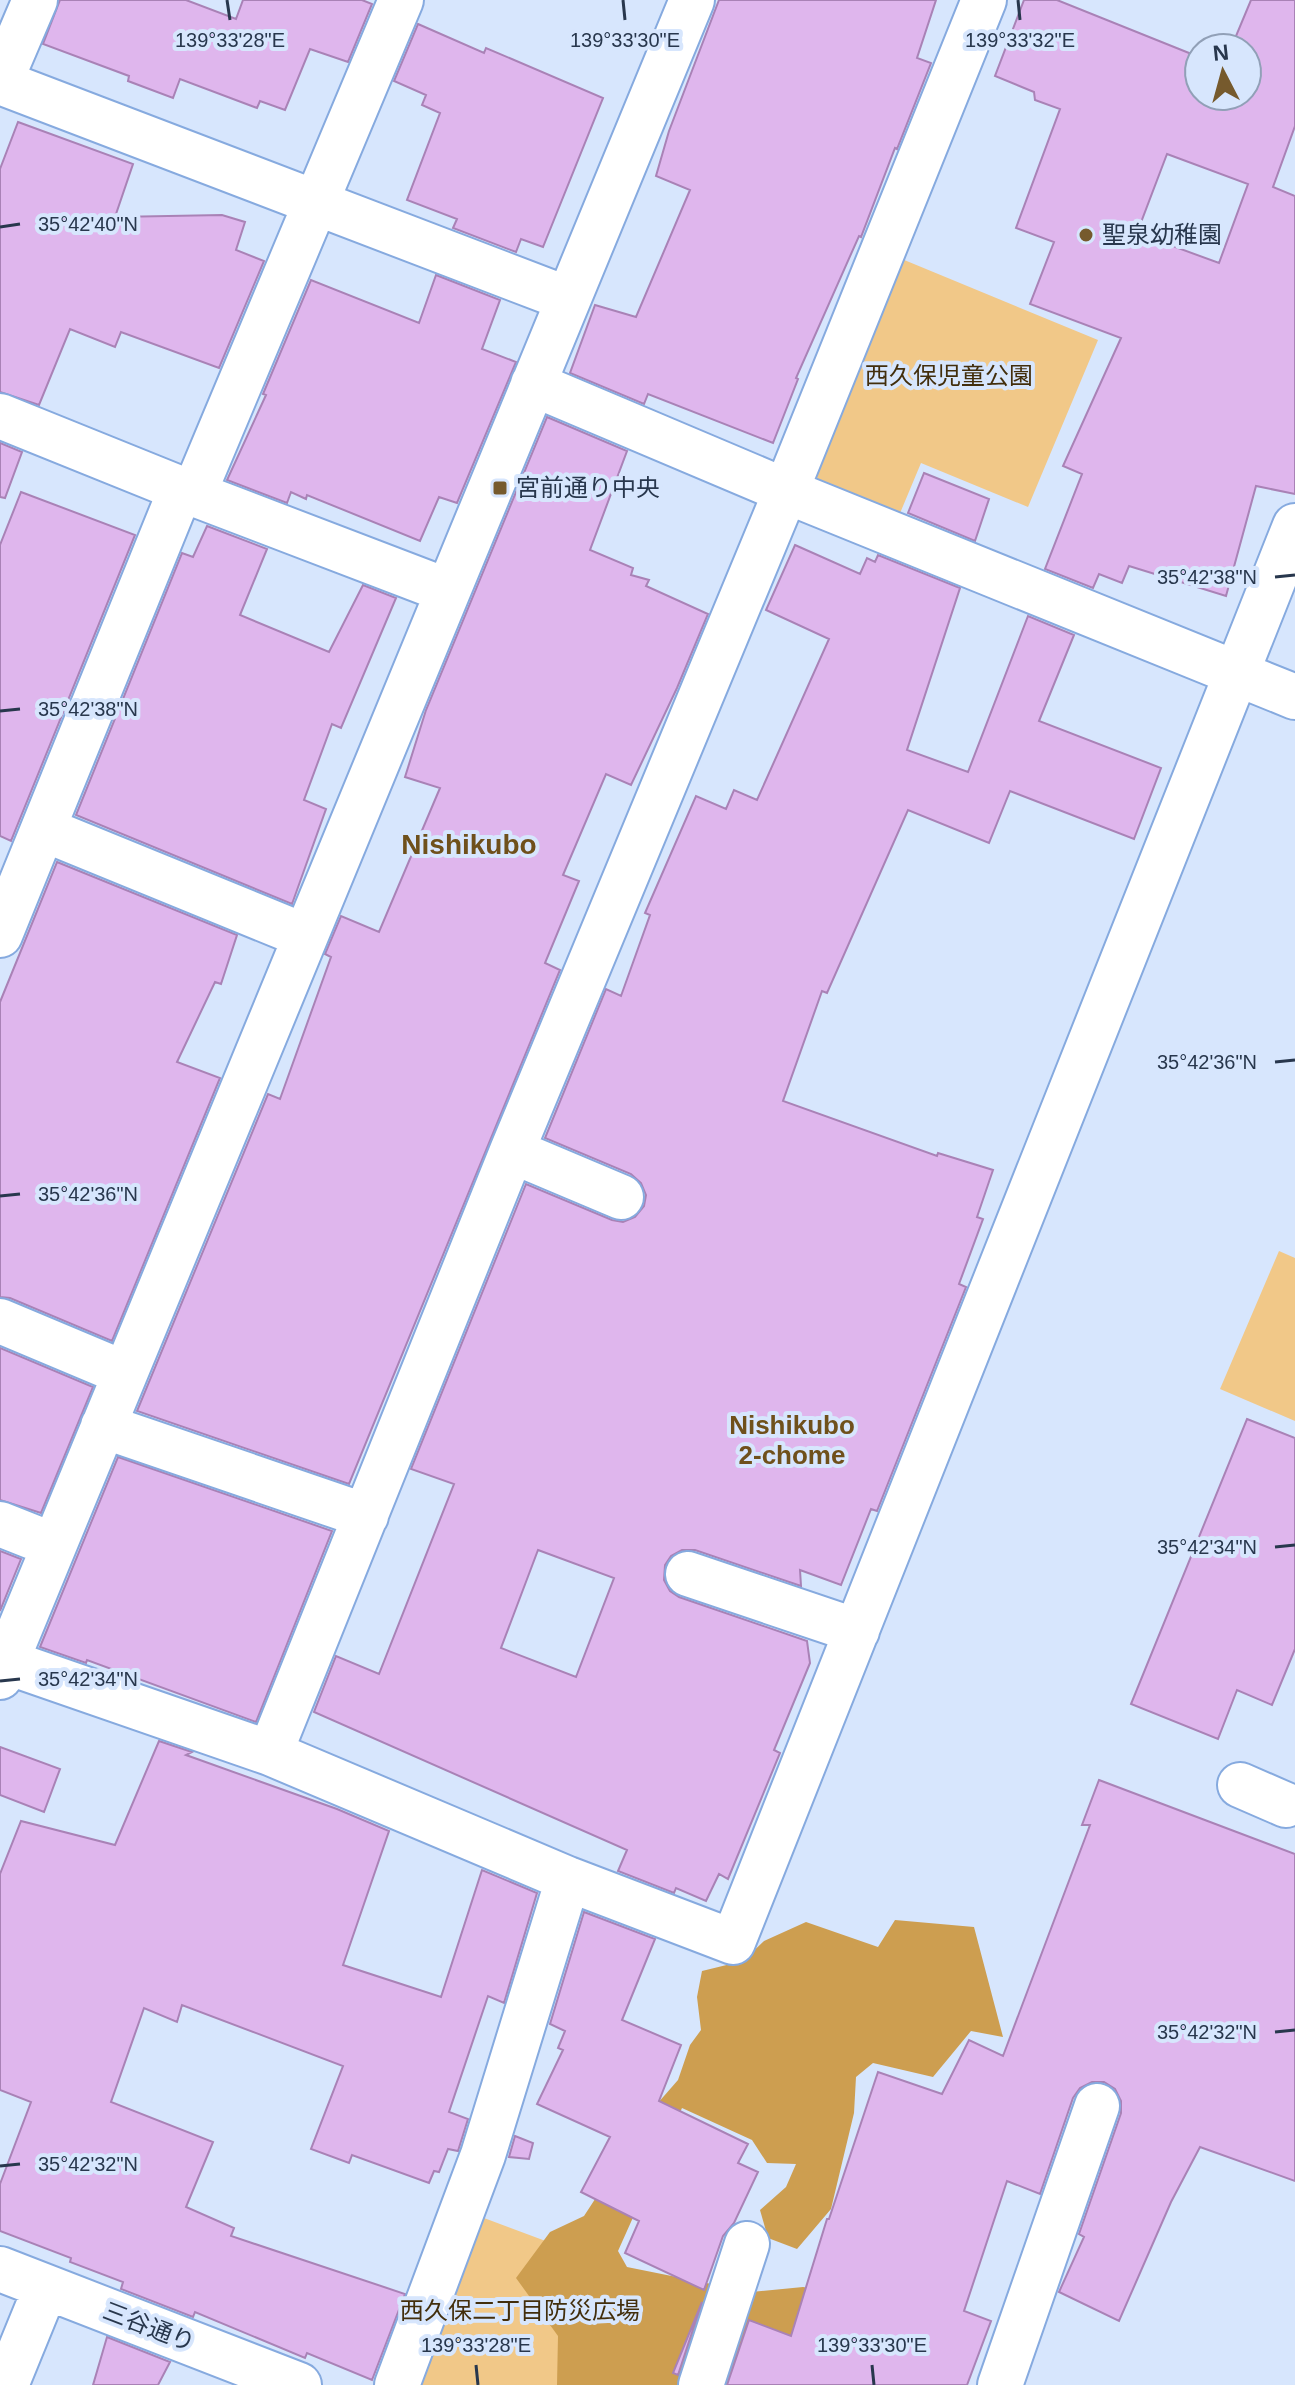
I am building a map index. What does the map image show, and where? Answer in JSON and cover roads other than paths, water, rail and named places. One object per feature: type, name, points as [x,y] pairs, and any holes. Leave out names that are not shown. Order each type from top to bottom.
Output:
[{"type":"street","points":[[35,0],[0,82],[568,299]]},
{"type":"street","points":[[0,935],[187,491],[401,0]]},
{"type":"street","points":[[692,0],[3,1669],[270,1753],[568,1879],[733,1942],[1238,673],[1290,553]]},
{"type":"street","points":[[270,1753],[512,1151],[786,491],[984,0]]},
{"type":"street","points":[[533,384],[786,491],[1295,697]]},
{"type":"street","points":[[0,416],[448,591]]},
{"type":"street","points":[[43,829],[305,936]]},
{"type":"street","points":[[512,1151],[621,1197]]},
{"type":"street","points":[[0,1321],[124,1373]]},
{"type":"street","points":[[103,1426],[366,1516]]},
{"type":"street","points":[[0,1524],[53,1545]]},
{"type":"street","points":[[688,1574],[857,1631]]},
{"type":"street","points":[[1240,1785],[1292,1799]]},
{"type":"street","points":[[397,2385],[483,2155],[568,1879]]},
{"type":"street","points":[[1000,2385],[1097,2106]]},
{"type":"street","points":[[701,2385],[747,2244]]},
{"type":"street","name":"三谷通り","points":[[0,2269],[299,2385]]},
{"type":"street","points":[[6,2385],[46,2287]]},
{"type":"place","name":"聖泉幼稚園","points":[[1086,235]]},
{"type":"place","name":"宮前通り中央","points":[[500,488]]},
{"type":"district","name":"Nishikubo","points":[[469,844]]},
{"type":"district","name":"Nishikubo 2-chome","points":[[792,1440]]},
{"type":"park label","name":"西久保児童公園","points":[[949,376]]},
{"type":"park label","name":"西久保二丁目防災広場","points":[[520,2311]]}]
